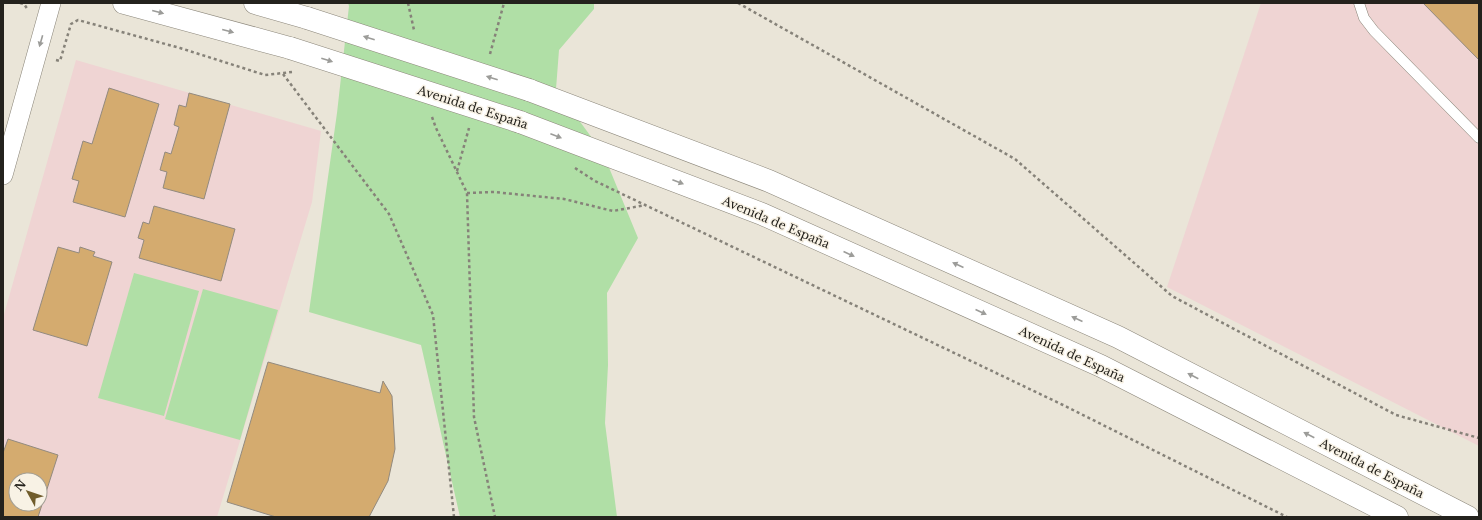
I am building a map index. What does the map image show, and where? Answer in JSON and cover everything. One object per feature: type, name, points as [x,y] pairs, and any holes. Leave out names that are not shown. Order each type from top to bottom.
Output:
[{"type":"main road","name":"Avenida de España","points":[[124,3],[290,48],[520,122],[762,214],[1094,363],[1397,517]]},
{"type":"main road","name":"Avenida de España","points":[[255,3],[307,18],[530,90],[769,181],[1118,337],[1468,517]]},
{"type":"street","points":[[3,175],[51,3]]},
{"type":"lane","points":[[1359,3],[1364,18],[1374,31],[1479,138]]},
{"type":"path","points":[[20,3],[24,4],[29,13]]},
{"type":"path","points":[[408,3],[414,32]]},
{"type":"path","points":[[738,3],[1015,159],[1172,296],[1396,415],[1479,438]]},
{"type":"path","points":[[37,54],[60,61],[71,24],[78,20],[180,48],[265,75],[294,72]]},
{"type":"path","points":[[283,74],[389,214],[433,315],[454,517]]},
{"type":"path","points":[[431,114],[436,128],[467,193],[474,417],[495,517]]},
{"type":"path","points":[[568,164],[595,181],[826,293],[1063,404],[1287,517]]},
{"type":"path","points":[[467,193],[494,192],[564,199],[613,211],[646,205]]},
{"type":"shaded area","points":[[1261,3],[1479,3],[1479,446],[1167,287]]},
{"type":"shaded area","points":[[76,60],[321,131],[312,202],[217,517],[3,517],[3,318]]},
{"type":"green space","points":[[348,3],[594,3],[594,9],[559,50],[556,89],[603,153],[638,238],[607,293],[608,365],[605,423],[617,517],[460,517],[421,345],[309,312],[337,113],[349,6]]},
{"type":"green space","points":[[134,273],[199,291],[164,416],[98,398]]},
{"type":"green space","points":[[203,289],[278,310],[240,440],[165,419]]},
{"type":"building","points":[[1423,3],[1479,3],[1479,60]]},
{"type":"building","points":[[109,88],[159,104],[125,217],[73,202],[79,181],[72,179],[83,141],[92,144]]},
{"type":"building","points":[[189,93],[230,104],[204,199],[163,188],[167,172],[160,170],[165,152],[171,154],[179,127],[174,125],[179,105],[186,107]]},
{"type":"building","points":[[154,206],[235,229],[221,281],[139,258],[144,240],[138,238],[143,222],[149,224]]},
{"type":"building","points":[[58,247],[79,253],[80,247],[95,252],[93,256],[112,262],[87,346],[33,330]]},
{"type":"building","points":[[268,362],[380,393],[383,381],[392,396],[395,449],[388,481],[369,517],[276,517],[227,502]]},
{"type":"building","points":[[8,439],[58,455],[48,486],[48,472],[8,472],[8,512],[40,512],[38,517],[3,517],[3,453]]}]
